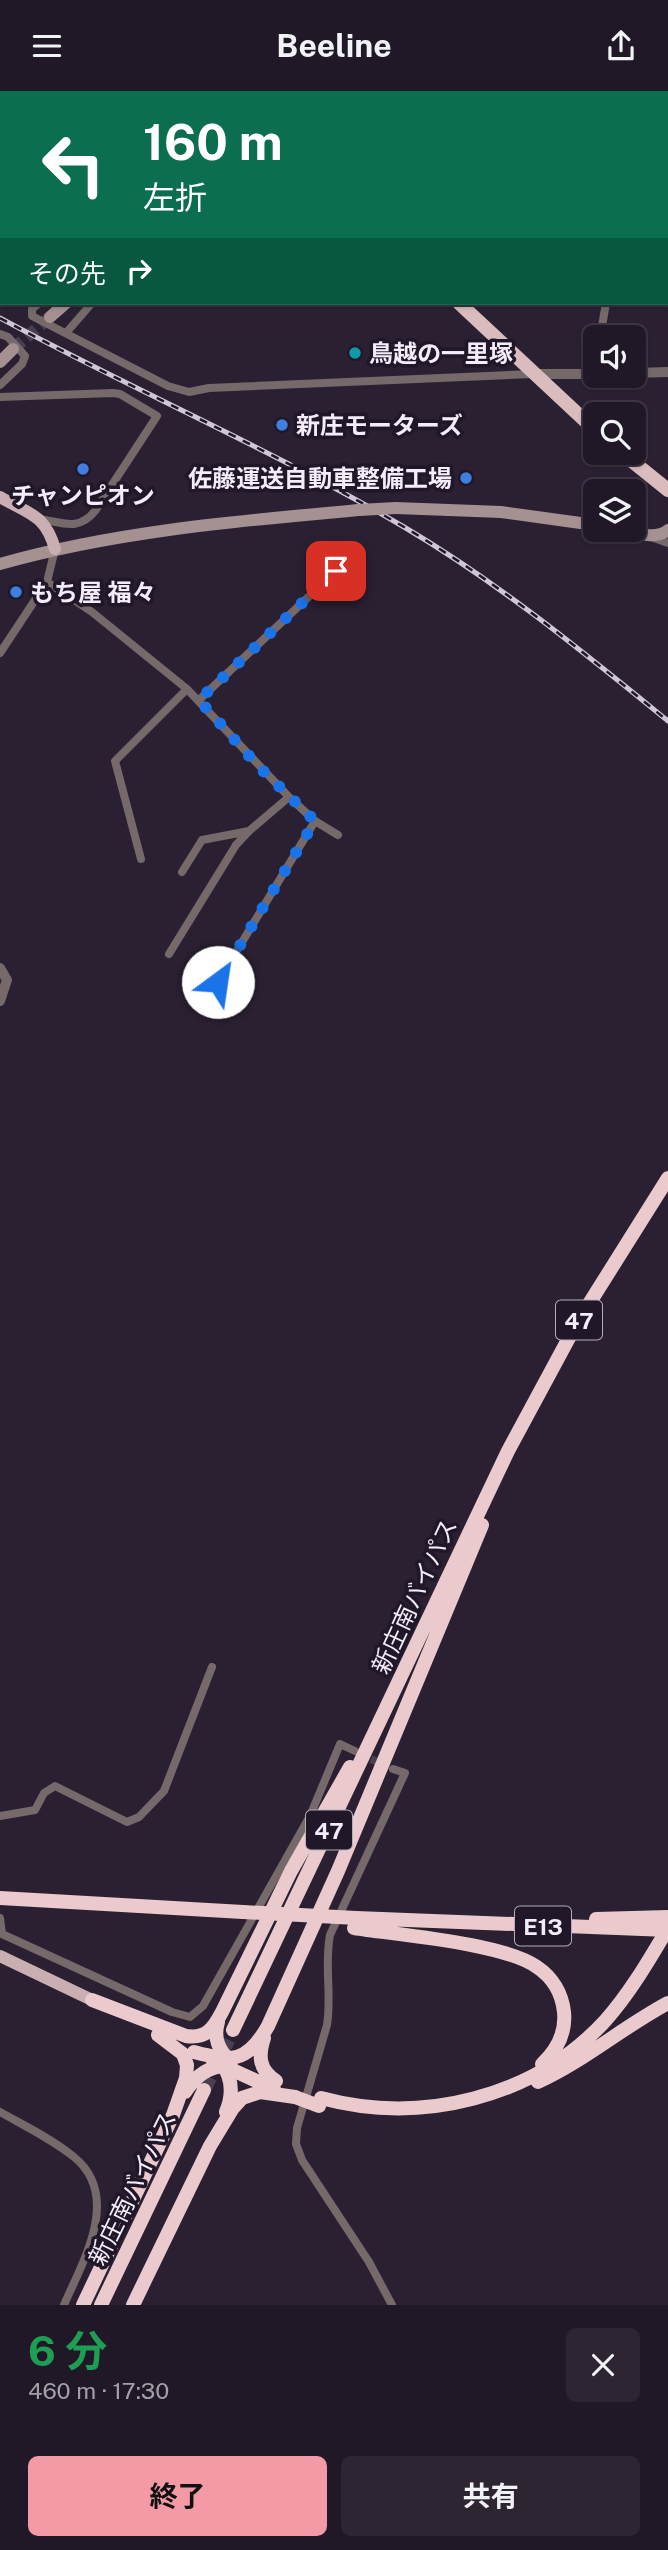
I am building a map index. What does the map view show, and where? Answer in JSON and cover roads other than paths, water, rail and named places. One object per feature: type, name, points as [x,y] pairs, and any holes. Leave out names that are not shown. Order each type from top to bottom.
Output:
[{"type":"highway","points":[[461,305],[583,419]]},
{"type":"highway","points":[[637,465],[668,489]]},
{"type":"highway","name":"47","points":[[510,1452],[580,1325],[668,1178]]},
{"type":"highway","points":[[160,2031],[186,2036],[203,2035],[212,2029],[291,1871],[367,1734],[442,1578],[510,1452]]},
{"type":"highway","points":[[296,2094],[265,2072],[260,2057],[262,2044],[338,1871],[510,1452]]},
{"type":"highway","name":"新庄南バイパス","points":[[233,2030],[510,1452]]},
{"type":"highway","name":"E13","points":[[0,1898],[355,1923],[643,1924],[668,1929]]},
{"type":"highway","points":[[643,1924],[668,1917]]},
{"type":"highway","points":[[355,1923],[496,1951],[528,1961],[545,1973],[557,1987],[563,2005],[564,2023],[560,2040],[552,2054],[512,2089]]},
{"type":"highway","points":[[512,2089],[562,2057],[603,2023],[634,1984],[668,1929]]},
{"type":"highway","points":[[512,2089],[557,2069],[599,2036],[630,2002],[668,1942]]},
{"type":"highway","points":[[92,2000],[296,2094],[320,2102],[368,2108],[411,2109],[475,2099],[512,2089],[575,2062],[638,2019],[668,2003]]},
{"type":"highway","points":[[134,2305],[228,2108],[232,2092],[230,2078],[216,2038],[222,2012]]},
{"type":"highway","points":[[83,2305],[173,2115],[191,2083],[203,2073],[243,2056],[253,2047],[273,2014]]},
{"type":"highway","points":[[160,2031],[183,2054],[187,2065],[186,2078],[173,2115]]},
{"type":"highway","points":[[249,2073],[276,2081]]},
{"type":"highway","name":"新庄南バイパス","points":[[101,2305],[204,2090]]},
{"type":"highway","points":[[210,2146],[242,2098],[267,2091],[296,2094]]},
{"type":"main road","points":[[50,317],[64,305]]},
{"type":"main road","points":[[0,362],[13,349]]},
{"type":"main road","points":[[0,498],[39,519],[50,529],[55,549]]},
{"type":"main road","points":[[0,564],[55,549],[224,523],[359,510],[396,508],[501,512],[583,523]]},
{"type":"main road","points":[[647,535],[664,534],[668,530]]},
{"type":"main road","points":[[0,1957],[92,2000]]},
{"type":"street","points":[[37,305],[32,309],[32,316],[168,386],[189,392],[583,372]]},
{"type":"street","points":[[66,333],[91,305]]},
{"type":"street","points":[[602,325],[606,305]]},
{"type":"street","points":[[0,385],[22,364],[25,356],[8,337],[1,336]]},
{"type":"street","points":[[646,372],[667,370]]},
{"type":"street","points":[[0,397],[113,393],[120,394],[157,416],[94,511],[83,523],[77,525],[39,519]]},
{"type":"street","points":[[647,535],[668,543]]},
{"type":"street","points":[[0,653],[47,582],[55,549]]},
{"type":"street","points":[[199,700],[336,571]]},
{"type":"street","points":[[47,582],[100,618],[187,689],[289,797],[315,821],[338,835]]},
{"type":"street","points":[[141,859],[115,761],[187,689]]},
{"type":"street","points":[[169,954],[236,845],[289,797]]},
{"type":"street","points":[[218,982],[315,821]]},
{"type":"street","points":[[181,872],[202,839],[249,831]]},
{"type":"street","points":[[0,968],[7,980],[0,1000]]},
{"type":"street","points":[[0,1816],[35,1809],[44,1793],[55,1786],[127,1822],[139,1817],[164,1791],[212,1667]]},
{"type":"street","points":[[1,1918],[2,1934],[172,2012],[190,2017],[203,2006],[310,1816],[340,1744],[355,1751]]},
{"type":"street","points":[[392,2305],[369,2262],[302,2160],[296,2144],[297,2128],[327,2025],[330,1935],[405,1773],[393,1769]]},
{"type":"street","points":[[0,2112],[75,2157],[94,2181],[97,2214],[91,2240],[64,2305]]},
{"type":"tunnel","points":[[13,349],[50,317]]},
{"type":"tunnel","points":[[360,1754],[393,1769]]},
{"type":"tunnel","points":[[204,2090],[233,2030]]},
{"type":"railway","points":[[0,318],[254,446],[404,527],[507,595],[668,721]]},
{"type":"place","name":"鳥越の一里塚","points":[[355,353]]},
{"type":"place","name":"新庄モーターズ","points":[[282,425]]},
{"type":"place","name":"チャンピオン","points":[[83,469]]},
{"type":"place","name":"佐藤運送自動車整備工場","points":[[466,478]]},
{"type":"place","name":"もち屋 福々","points":[[16,592]]}]
